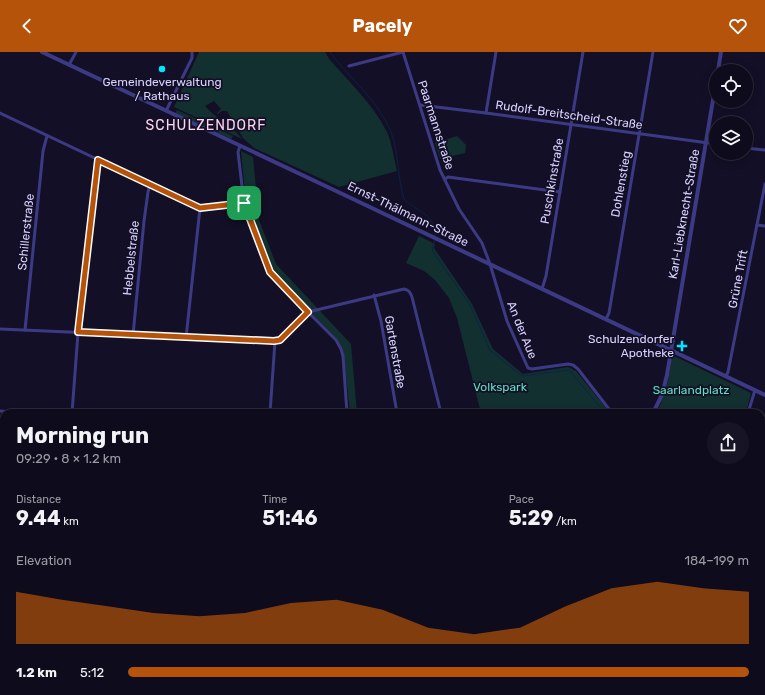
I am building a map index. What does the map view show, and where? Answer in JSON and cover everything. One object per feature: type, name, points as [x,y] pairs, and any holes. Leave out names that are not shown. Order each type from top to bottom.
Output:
[{"type":"street","name":"Ernst-Thälmann-Straße","points":[[42,52],[765,395]]},
{"type":"street","points":[[69,65],[76,52]]},
{"type":"street","points":[[166,111],[192,58],[192,52]]},
{"type":"street","points":[[349,66],[403,52]]},
{"type":"street","name":"Paarmannstraße","points":[[403,52],[438,164],[459,209],[482,243],[490,264]]},
{"type":"street","points":[[486,113],[496,52]]},
{"type":"street","name":"Puschkinstraße","points":[[542,289],[545,282],[583,52]]},
{"type":"street","name":"Dohlenstieg","points":[[606,319],[609,313],[653,52]]},
{"type":"street","points":[[719,64],[721,52]]},
{"type":"street","name":"Rudolf-Breitscheid-Straße","points":[[420,105],[709,143]]},
{"type":"street","name":"Karl-Liebknecht-Straße","points":[[655,409],[664,389],[712,108]]},
{"type":"street","points":[[0,113],[200,208],[244,203]]},
{"type":"street","name":"Schillerstraße","points":[[25,330],[43,151],[47,136]]},
{"type":"street","points":[[240,146],[238,152],[244,203],[270,272],[336,340],[342,351],[347,409]]},
{"type":"street","points":[[753,149],[765,150]]},
{"type":"street","points":[[72,409],[78,332],[98,160]]},
{"type":"street","points":[[445,179],[448,177],[560,192]]},
{"type":"street","name":"Hebbelstraße","points":[[133,335],[144,221],[150,184]]},
{"type":"street","name":"Grüne Trift","points":[[726,376],[765,184]]},
{"type":"street","points":[[186,338],[200,208]]},
{"type":"street","points":[[757,225],[765,226]]},
{"type":"street","name":"An der Aue","points":[[490,264],[507,321],[528,368],[532,369],[568,364],[573,365],[578,369],[609,409]]},
{"type":"street","points":[[0,329],[274,341],[280,340],[308,312],[404,289],[410,292],[440,409]]},
{"type":"street","name":"Gartenstraße","points":[[374,295],[381,321],[396,409]]},
{"type":"street","points":[[270,409],[274,341]]},
{"type":"street","points":[[749,409],[752,395],[755,390]]},
{"type":"green space","points":[[199,52],[325,52],[330,60],[375,112],[389,137],[397,171],[339,187],[254,148],[243,138],[227,111],[217,113],[221,109],[214,101],[205,106],[234,130],[242,139],[174,107]]},
{"type":"green space","points":[[177,110],[233,136],[231,139],[175,113]]},
{"type":"green space","points":[[457,136],[466,145],[465,153],[440,159],[435,143]]},
{"type":"green space","points":[[241,151],[253,157],[259,220],[276,264],[351,344],[357,409],[350,409],[343,350],[336,338],[277,278],[267,263],[246,203]]},
{"type":"green space","name":"Volkspark","points":[[419,236],[435,244],[434,248],[472,304],[493,349],[523,374],[568,367],[576,371],[607,409],[480,409],[457,318],[449,298],[435,280],[424,271],[406,263]]},
{"type":"green space","name":"Saarlandplatz","points":[[672,355],[751,393],[747,409],[658,409],[669,378]]},
{"type":"waterway","points":[[330,52],[371,99],[385,120],[394,140],[404,199],[430,218],[435,236]]},
{"type":"waterway","points":[[435,239],[432,248],[433,252],[470,305],[490,350],[522,376],[569,370],[602,409]]},
{"type":"place","name":"Gemeindeverwaltung / Rathaus","points":[[162,69]]},
{"type":"place","name":"Schulzendorfer Apotheke","points":[[682,346]]},
{"type":"district","name":"SCHULZENDORF","points":[[206,125]]},
{"type":"route","points":[[98,160],[200,208],[244,203],[270,272],[308,312],[280,340],[186,338],[78,332],[96,163],[98,160]]}]
